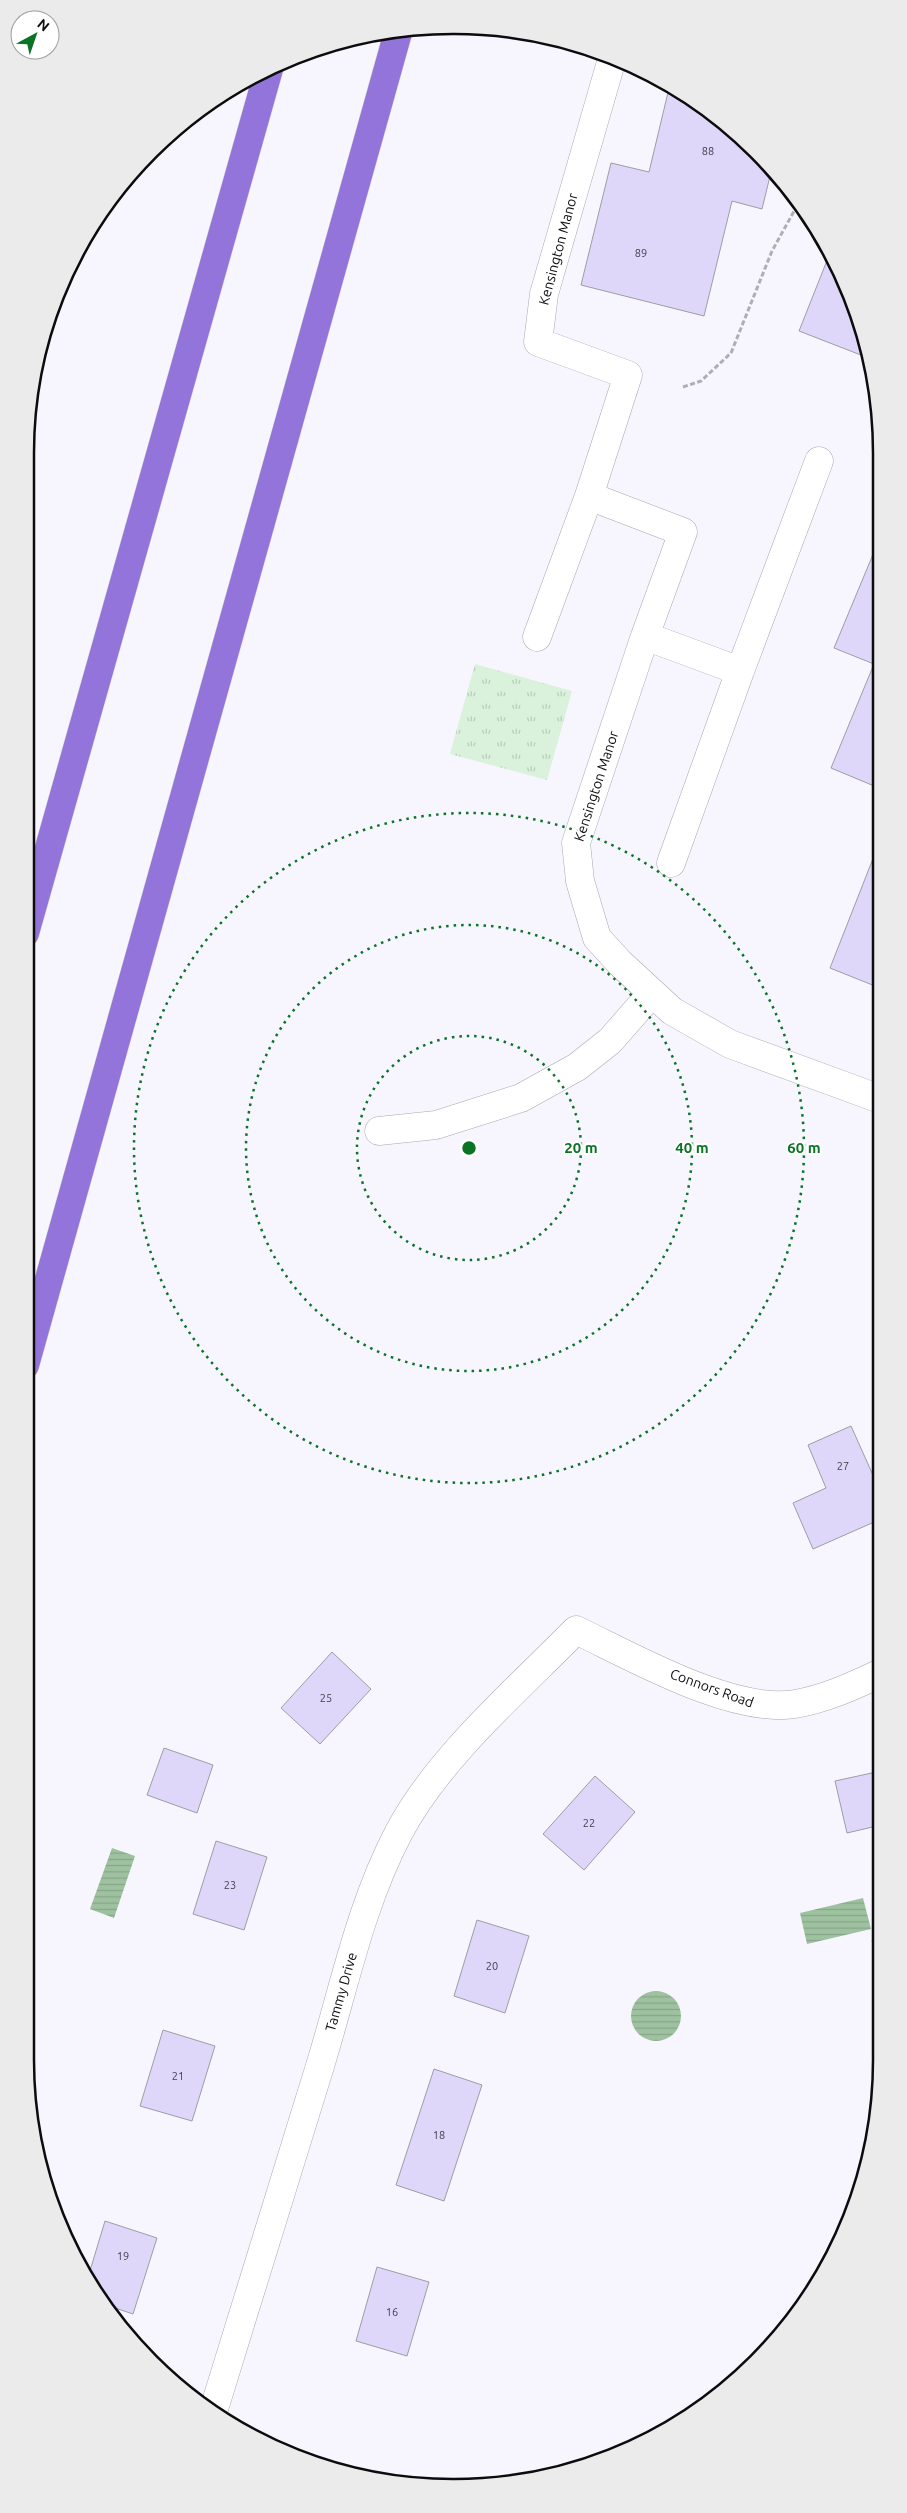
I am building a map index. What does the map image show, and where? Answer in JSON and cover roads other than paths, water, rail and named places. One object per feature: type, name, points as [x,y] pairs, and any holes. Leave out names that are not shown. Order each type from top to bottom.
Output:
[{"type":"highway","points":[[34,1333],[397,37]]},
{"type":"highway","points":[[34,901],[267,78]]},
{"type":"street","name":"Kensington Manor","points":[[537,637],[589,496],[628,375],[538,342],[544,294],[610,65]]},
{"type":"street","points":[[671,863],[819,460]]},
{"type":"street","name":"Kensington Manor","points":[[589,496],[683,532],[645,636],[576,843],[580,881],[598,938],[620,963],[672,1011],[730,1044],[873,1096]]},
{"type":"street","points":[[645,636],[740,671]]},
{"type":"street","points":[[379,1131],[436,1125],[521,1098],[577,1067],[610,1042],[652,993]]},
{"type":"street","name":"Connors Road","points":[[576,1630],[704,1688],[760,1705],[793,1704],[826,1697],[873,1677]]},
{"type":"street","name":"Tammy Drive","points":[[215,2405],[321,2064],[356,1940],[375,1885],[387,1858],[400,1832],[431,1784],[466,1743],[576,1630]]}]
